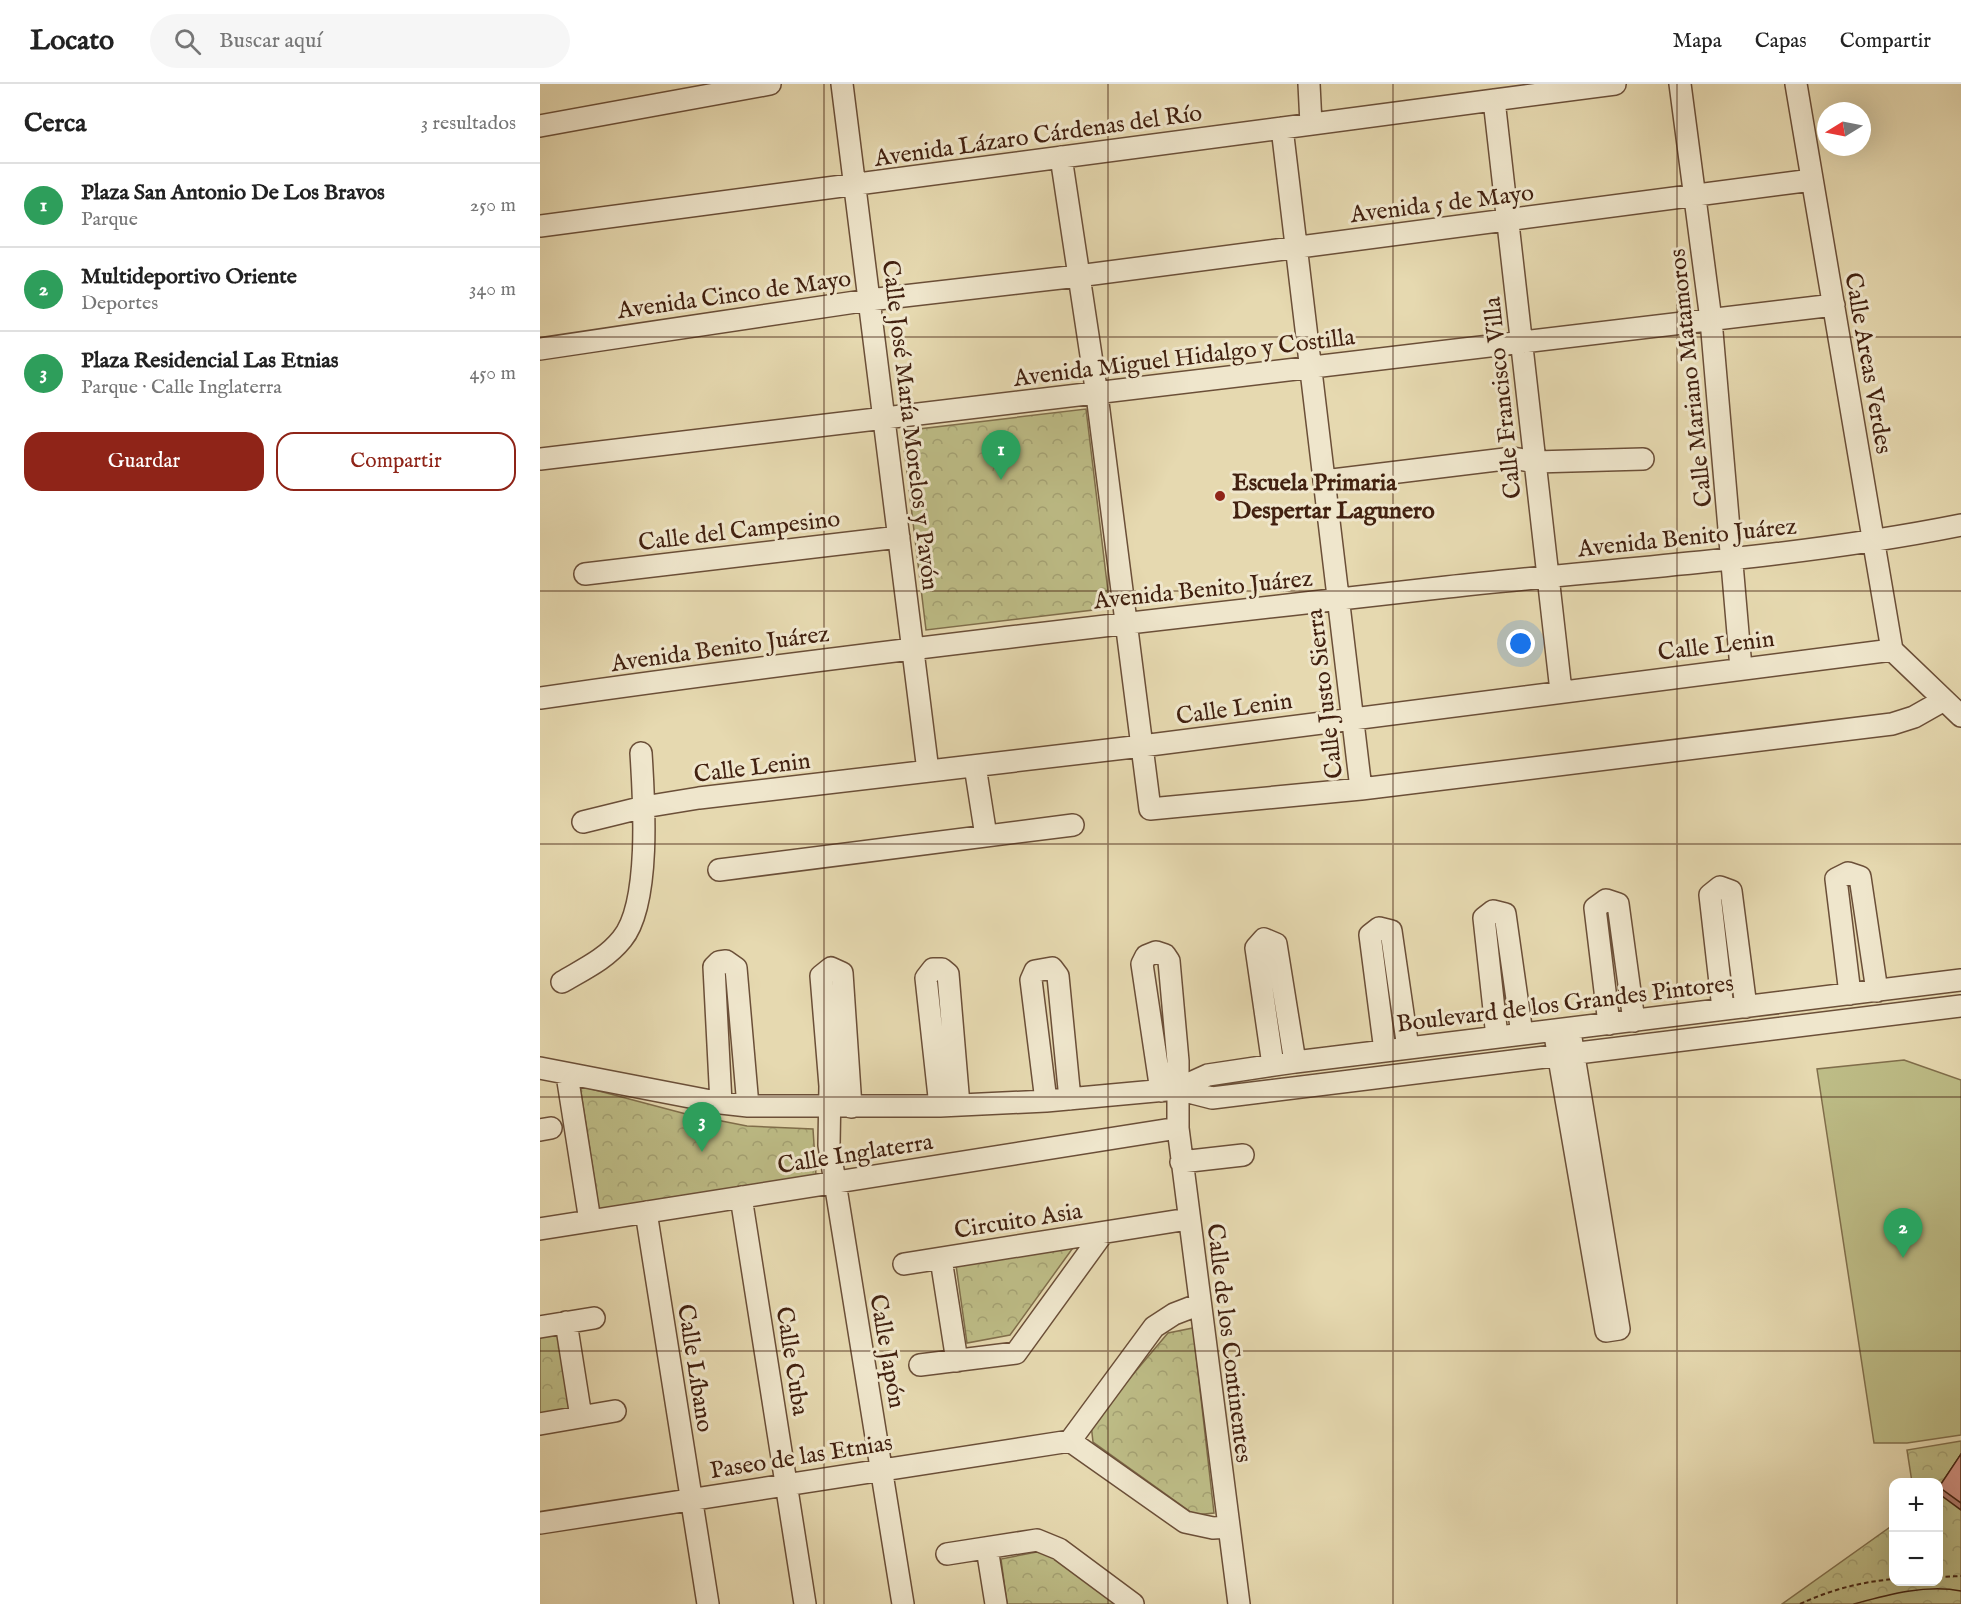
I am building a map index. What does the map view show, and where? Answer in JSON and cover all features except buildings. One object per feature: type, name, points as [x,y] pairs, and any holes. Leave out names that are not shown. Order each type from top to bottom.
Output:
[{"type":"street","points":[[540,126],[771,84]]},
{"type":"street","name":"Calle José María Morelos y Pavón","points":[[842,84],[928,771]]},
{"type":"street","points":[[1309,84],[1311,124]]},
{"type":"street","name":"Avenida Lázaro Cárdenas del Río","points":[[540,226],[1615,84]]},
{"type":"street","name":"Calle Mariano Matamoros","points":[[1680,84],[1711,320],[1734,560],[1741,668]]},
{"type":"street","name":"Calle Areas Verdes","points":[[1796,84],[1892,650]]},
{"type":"street","name":"Calle Francisco Villa","points":[[1494,100],[1561,690]]},
{"type":"street","name":"Calle Justo Sierra","points":[[1282,128],[1362,789]]},
{"type":"street","points":[[1061,157],[1097,395],[1150,809],[1362,789],[1892,724],[1914,717],[1944,700]]},
{"type":"street","name":"Avenida 5 de Mayo","points":[[1078,276],[1812,180]]},
{"type":"street","name":"Avenida Cinco de Mayo","points":[[540,349],[869,300],[1078,276]]},
{"type":"street","name":"Avenida Miguel Hidalgo y Costilla","points":[[540,459],[1097,395],[1311,367],[1834,305]]},
{"type":"street","points":[[1324,481],[1513,458],[1535,462],[1643,459]]},
{"type":"street","name":"Avenida Benito Juárez","points":[[540,698],[912,648],[1127,622],[1548,576],[1734,560],[1874,542],[1961,525]]},
{"type":"street","name":"Calle del Campesino","points":[[585,574],[899,537]]},
{"type":"street","points":[[1892,650],[1961,716]]},
{"type":"street","name":"Calle Lenin","points":[[583,822],[644,807],[1892,650]]},
{"type":"street","points":[[562,982],[603,958],[623,938],[636,915],[640,891],[644,807],[641,753]]},
{"type":"street","points":[[975,766],[986,836]]},
{"type":"street","points":[[719,870],[1073,825]]},
{"type":"street","points":[[1850,994],[1836,879],[1848,873],[1860,877],[1877,991]]},
{"type":"street","points":[[1723,1010],[1710,895],[1719,887],[1731,891],[1746,1007]]},
{"type":"street","points":[[1609,1023],[1595,908],[1606,900],[1618,904],[1634,1021]]},
{"type":"street","points":[[1496,1031],[1484,918],[1493,911],[1505,914],[1521,1028]]},
{"type":"street","points":[[1385,1051],[1370,935],[1379,928],[1391,931],[1408,1048]]},
{"type":"street","points":[[1273,1065],[1256,948],[1264,939],[1276,944],[1295,1062]]},
{"type":"street","points":[[1156,952],[1165,955],[1169,961],[1169,1090],[1142,964],[1146,956],[1156,952]]},
{"type":"street","points":[[721,1103],[714,967],[719,962],[726,961],[736,968],[748,1106]]},
{"type":"street","name":"Calle Japón","points":[[851,1107],[842,973],[831,968],[821,976],[830,1086],[828,1107],[833,1181],[903,1604]]},
{"type":"street","points":[[1046,1101],[1031,980],[1035,971],[1043,968],[1052,968],[1058,976],[1070,1099]]},
{"type":"street","points":[[933,969],[942,969],[948,974],[950,1106],[926,978],[933,969]]},
{"type":"street","name":"Boulevard de los Grandes Pintores","points":[[1169,1090],[1208,1075],[1408,1048],[1496,1031],[1521,1028],[1562,1029],[1961,981]]},
{"type":"street","name":"Boulevard de los Grandes Pintores","points":[[540,1068],[567,1075],[748,1106],[950,1106],[1046,1101],[1169,1090],[1212,1098],[1961,1006]]},
{"type":"street","points":[[1562,1029],[1565,1054],[1606,1331],[1619,1329],[1565,1054]]},
{"type":"street","points":[[567,1075],[590,1221]]},
{"type":"street","name":"Calle de los Continentes","points":[[1169,1090],[1178,1128],[1239,1604]]},
{"type":"street","name":"Calle Inglaterra","points":[[540,1229],[1178,1128]]},
{"type":"street","points":[[1181,1162],[1243,1155]]},
{"type":"street","name":"Calle Cuba","points":[[741,1197],[805,1604]]},
{"type":"street","name":"Calle Líbano","points":[[646,1212],[708,1604]]},
{"type":"street","name":"Circuito Asia","points":[[904,1264],[1188,1219]]},
{"type":"street","name":"Circuito Asia","points":[[920,1365],[1007,1356],[1023,1347],[1103,1233]]},
{"type":"street","name":"Circuito Asia","points":[[941,1258],[957,1361]]},
{"type":"street","points":[[1200,1304],[1174,1314],[1154,1327],[1070,1441],[1185,1522],[1213,1528],[1229,1527]]},
{"type":"street","points":[[540,1327],[594,1318]]},
{"type":"street","points":[[566,1322],[581,1417]]},
{"type":"street","points":[[540,1424],[615,1411]]},
{"type":"street","name":"Paseo de las Etnias","points":[[540,1523],[1070,1441]]},
{"type":"street","points":[[947,1554],[1037,1540],[1059,1549],[1133,1604]]},
{"type":"street","points":[[987,1548],[996,1604]]},
{"type":"path","points":[[1943,1577],[1961,1576]]},
{"type":"path","points":[[1800,1604],[1823,1593],[1868,1581],[1889,1579]]},
{"type":"green space","points":[[1086,409],[1110,608],[926,630],[902,431]]},
{"type":"green space","points":[[1904,1060],[1961,1080],[1961,1435],[1907,1443],[1874,1443],[1817,1069]]},
{"type":"green space","points":[[580,1086],[686,1114],[747,1126],[813,1129],[816,1175],[599,1209]]},
{"type":"green space","points":[[1075,1245],[1010,1335],[967,1343],[956,1265]]},
{"type":"green space","points":[[563,1327],[574,1413],[540,1418],[540,1331]]},
{"type":"green space","points":[[1193,1328],[1214,1513],[1195,1515],[1093,1442],[1091,1424],[1168,1333]]},
{"type":"green space","points":[[1961,1441],[1961,1604],[1782,1604],[1889,1528],[1889,1586],[1943,1586],[1943,1478],[1911,1478],[1907,1450]]},
{"type":"green space","points":[[1047,1550],[1118,1604],[1007,1604],[1001,1559]]},
{"type":"tram line","points":[[1854,1604],[1920,1590],[1961,1591]]},
{"type":"place","name":"Plaza San Antonio De Los Bravos","points":[[1001,480]]},
{"type":"place","name":"Escuela Primaria Despertar Lagunero","points":[[1220,496]]},
{"type":"place","name":"Plaza Residencial Las Etnias","points":[[702,1152]]},
{"type":"place","name":"Multideportivo Oriente","points":[[1903,1258]]}]
